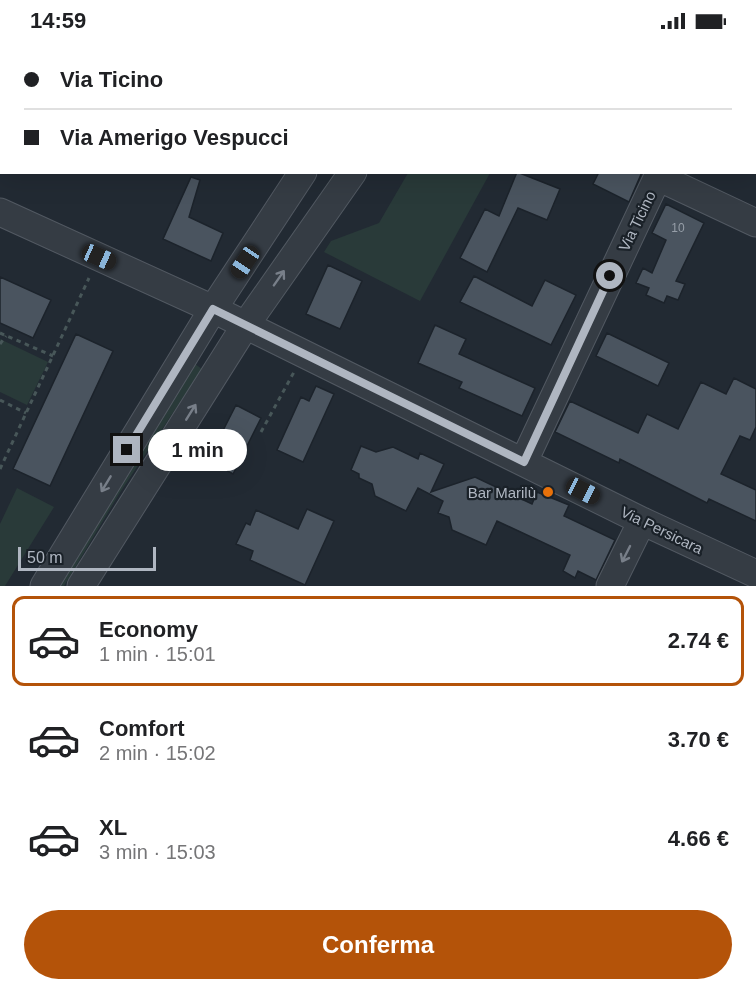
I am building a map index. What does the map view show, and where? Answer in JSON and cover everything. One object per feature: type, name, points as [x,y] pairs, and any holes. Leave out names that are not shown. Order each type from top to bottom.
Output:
[{"type":"street","points":[[44,586],[213,309],[302,174]]},
{"type":"street","points":[[81,586],[245,326],[352,174]]},
{"type":"street","name":"Via Ticino","points":[[524,462],[659,175],[756,223]]},
{"type":"street","points":[[0,193],[174,274],[213,309]]},
{"type":"street","points":[[0,212],[213,309]]},
{"type":"street","name":"Via Persicara","points":[[213,309],[642,521],[756,574]]},
{"type":"street","points":[[610,586],[642,521]]},
{"type":"path","points":[[0,469],[99,257]]},
{"type":"path","points":[[0,333],[53,356]]},
{"type":"path","points":[[0,344],[6,336]]},
{"type":"path","points":[[261,432],[304,355]]},
{"type":"path","points":[[0,400],[26,413]]},
{"type":"shaded area","points":[[407,174],[489,174],[420,301],[324,252],[331,241],[379,223]]},
{"type":"shaded area","points":[[0,339],[48,362],[27,405],[0,392]]},
{"type":"shaded area","points":[[195,364],[202,369],[119,494],[64,586],[53,586]]},
{"type":"shaded area","points":[[17,488],[54,507],[5,586],[0,586],[0,524]]},
{"type":"building","points":[[516,174],[522,174],[560,189],[547,220],[518,208],[487,272],[460,258],[485,209],[499,216]]},
{"type":"building","points":[[598,174],[641,174],[629,202],[593,184]]},
{"type":"building","points":[[191,177],[200,180],[189,217],[223,233],[211,261],[163,239]]},
{"type":"building","points":[[666,204],[704,223],[676,281],[685,284],[678,300],[667,296],[664,303],[646,295],[649,288],[636,283],[643,268],[652,273],[666,240],[652,233]]},
{"type":"building","points":[[328,265],[362,281],[340,329],[306,314]]},
{"type":"building","points":[[474,276],[532,306],[545,280],[576,295],[551,345],[460,302]]},
{"type":"building","points":[[0,277],[51,300],[33,338],[0,323]]},
{"type":"building","points":[[435,325],[466,339],[459,354],[535,388],[522,416],[459,388],[462,382],[418,363]]},
{"type":"building","points":[[607,333],[669,363],[658,386],[596,356]]},
{"type":"building","points":[[76,334],[113,351],[50,486],[13,469]]},
{"type":"building","points":[[734,378],[756,389],[756,427],[750,440],[740,436],[721,474],[756,490],[756,521],[709,499],[707,503],[620,459],[619,463],[555,432],[570,401],[638,433],[647,414],[678,429],[701,382],[726,394]]},
{"type":"building","points":[[316,386],[334,394],[303,462],[277,450],[301,397],[309,401]]},
{"type":"building","points":[[236,405],[261,418],[233,474],[208,460]]},
{"type":"building","points":[[361,446],[376,452],[393,447],[418,459],[420,453],[444,464],[431,492],[475,477],[532,504],[537,492],[569,505],[564,516],[615,540],[596,580],[578,571],[575,578],[563,571],[570,555],[497,521],[486,545],[452,530],[449,517],[438,513],[443,501],[418,488],[406,511],[375,496],[372,484],[359,478],[359,474],[351,470]]},
{"type":"building","points":[[307,509],[334,521],[305,585],[250,560],[253,551],[236,544],[246,523],[250,525],[256,510],[298,529]]},
{"type":"place","name":"Bar Marilù","points":[[548,492]]},
{"type":"route","points":[[127,450],[213,309],[524,462],[610,276]]}]
